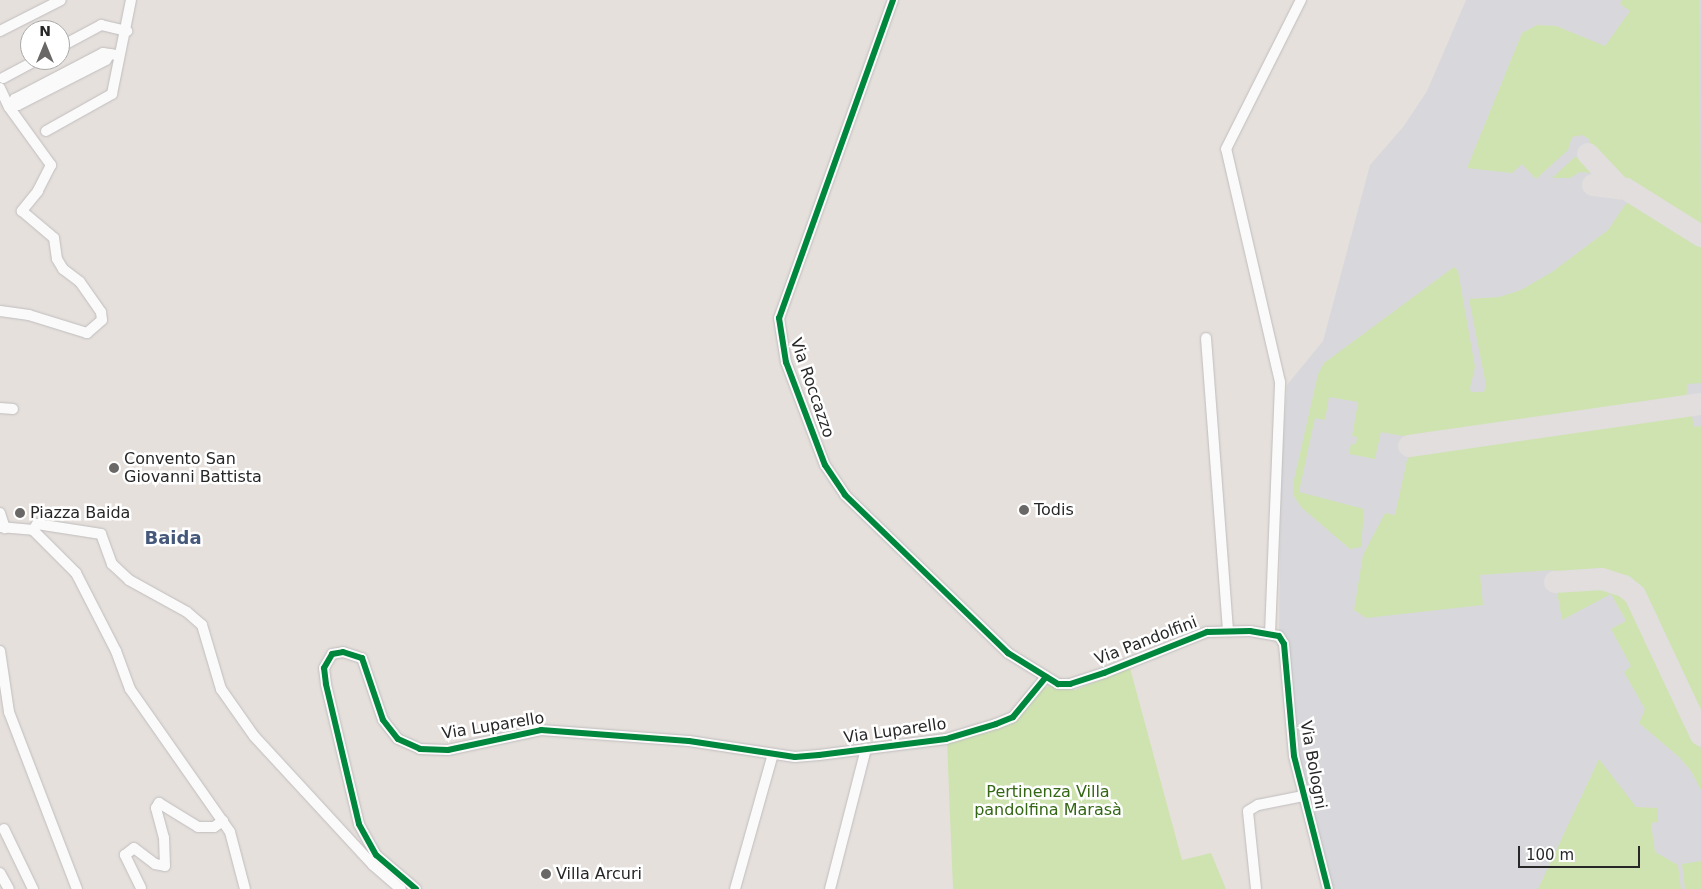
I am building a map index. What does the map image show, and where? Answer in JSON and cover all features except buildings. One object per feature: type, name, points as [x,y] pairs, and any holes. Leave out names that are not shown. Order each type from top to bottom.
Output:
[{"type":"street","points":[[0,32],[61,0]]},
{"type":"street","points":[[46,131],[112,94],[114,55],[127,31],[131,0]]},
{"type":"street","name":"Via Roccazzo","points":[[893,0],[784,300],[779,318],[780,337],[786,362],[833,481],[1008,653],[1046,677]]},
{"type":"street","points":[[1270,634],[1280,382],[1226,148],[1301,0]]},
{"type":"street","points":[[70,42],[101,25],[127,31]]},
{"type":"street","points":[[103,53],[114,55],[18,106],[15,99],[103,53]]},
{"type":"street","points":[[0,311],[30,316],[87,333],[102,320],[80,282],[63,269],[57,259],[54,238],[22,211],[38,191],[51,165],[9,107],[1,83],[21,70]]},
{"type":"street","points":[[1206,338],[1228,630]]},
{"type":"street","points":[[0,408],[13,409]]},
{"type":"street","points":[[0,513],[1,528],[33,530],[76,573],[116,651],[130,689],[230,832],[245,889]]},
{"type":"street","points":[[33,530],[37,524],[101,534],[112,564],[128,580],[187,612],[202,625],[221,689],[249,729],[373,865],[401,889]]},
{"type":"street","name":"Via Pandolfini","points":[[1046,677],[1058,684],[1070,684],[1207,632],[1228,630],[1270,634]]},
{"type":"street","name":"Via Bologni","points":[[1270,634],[1279,636],[1284,644],[1294,756],[1328,889]]},
{"type":"street","points":[[0,651],[9,712],[77,889]]},
{"type":"street","name":"Via Luparello","points":[[416,889],[376,855],[359,824],[326,684],[324,668],[332,654],[343,652],[362,658],[383,720],[398,739],[420,749],[448,750],[549,730],[689,741],[795,757],[866,750],[946,740],[996,724],[1013,717],[1046,677]]},
{"type":"street","points":[[830,889],[866,750]]},
{"type":"street","points":[[735,889],[773,754]]},
{"type":"street","points":[[1256,889],[1248,811],[1258,806],[1303,796]]},
{"type":"street","points":[[141,888],[125,855],[134,848],[155,864],[165,866],[164,838],[156,808],[159,804],[198,827],[214,827],[222,821]]},
{"type":"street","points":[[4,829],[33,889]]},
{"type":"street","points":[[0,873],[9,889]]},
{"type":"shaded area","points":[[1466,0],[1701,0],[1701,889],[1331,889],[1301,771],[1290,679],[1279,631],[1281,471],[1287,385],[1323,341],[1370,165],[1403,127],[1427,91]]},
{"type":"green space","points":[[1622,0],[1699,0],[1701,227],[1615,176],[1591,149],[1589,139],[1582,135],[1572,137],[1568,150],[1536,179],[1522,164],[1512,173],[1467,168],[1522,33],[1537,25],[1556,26],[1605,46],[1630,11],[1620,4]]},
{"type":"green space","points":[[1575,157],[1582,158],[1595,173],[1580,172],[1570,178],[1552,178]]},
{"type":"green space","points":[[1632,200],[1701,243],[1701,383],[1688,384],[1686,400],[1419,439],[1381,432],[1375,459],[1349,454],[1351,444],[1356,444],[1357,437],[1352,436],[1358,402],[1329,397],[1325,420],[1315,418],[1299,492],[1364,509],[1361,547],[1350,549],[1302,508],[1293,495],[1293,484],[1318,374],[1324,363],[1454,267],[1458,271],[1475,367],[1470,388],[1471,392],[1484,392],[1486,385],[1469,299],[1499,297],[1521,290],[1552,272],[1608,230],[1625,205]]},
{"type":"green space","points":[[1687,412],[1692,416],[1694,427],[1701,426],[1701,715],[1651,603],[1632,582],[1609,570],[1597,568],[1557,573],[1553,570],[1480,575],[1483,605],[1366,618],[1354,610],[1363,555],[1385,513],[1395,515],[1407,460],[1412,453]]},
{"type":"green space","points":[[1590,583],[1618,588],[1640,617],[1701,749],[1701,790],[1691,771],[1679,757],[1639,723],[1645,709],[1624,672],[1631,666],[1611,629],[1626,621],[1611,594],[1562,620],[1557,592],[1562,586]]},
{"type":"green space","name":"Pertinenza Villa pandolfina Marasà","points":[[1130,668],[1182,860],[1211,853],[1226,889],[953,889],[947,743],[996,728],[1041,688],[1050,686],[1075,690]]},
{"type":"green space","points":[[1599,759],[1636,807],[1657,808],[1658,822],[1651,823],[1655,852],[1678,865],[1681,889],[1538,889]]},
{"type":"green space","points":[[1701,861],[1701,889],[1685,889],[1682,864]]},
{"type":"taxiway","points":[[1588,154],[1619,187]]},
{"type":"taxiway","points":[[1593,185],[1626,189],[1701,236]]},
{"type":"taxiway","points":[[1409,446],[1701,404]]},
{"type":"taxiway","points":[[1555,582],[1602,579],[1624,586],[1635,595],[1701,735]]},
{"type":"cycle path","points":[[893,0],[779,318],[786,362],[825,465],[845,495],[1008,653],[1058,684],[1070,684],[1104,673],[1207,632],[1250,631],[1279,636],[1284,644],[1294,756],[1328,889]]},
{"type":"cycle path","points":[[416,889],[376,855],[359,824],[326,684],[324,668],[332,654],[343,652],[362,658],[383,720],[398,739],[420,749],[448,750],[541,730],[689,741],[795,757],[819,755],[946,739],[996,724],[1013,717],[1046,677]]},
{"type":"place","name":"Convento San Giovanni Battista","points":[[114,468]]},
{"type":"place","name":"Todis","points":[[1024,510]]},
{"type":"place","name":"Piazza Baida","points":[[20,513]]},
{"type":"place","name":"Villa Arcuri","points":[[546,874]]},
{"type":"district","name":"Baida","points":[[173,538]]}]
